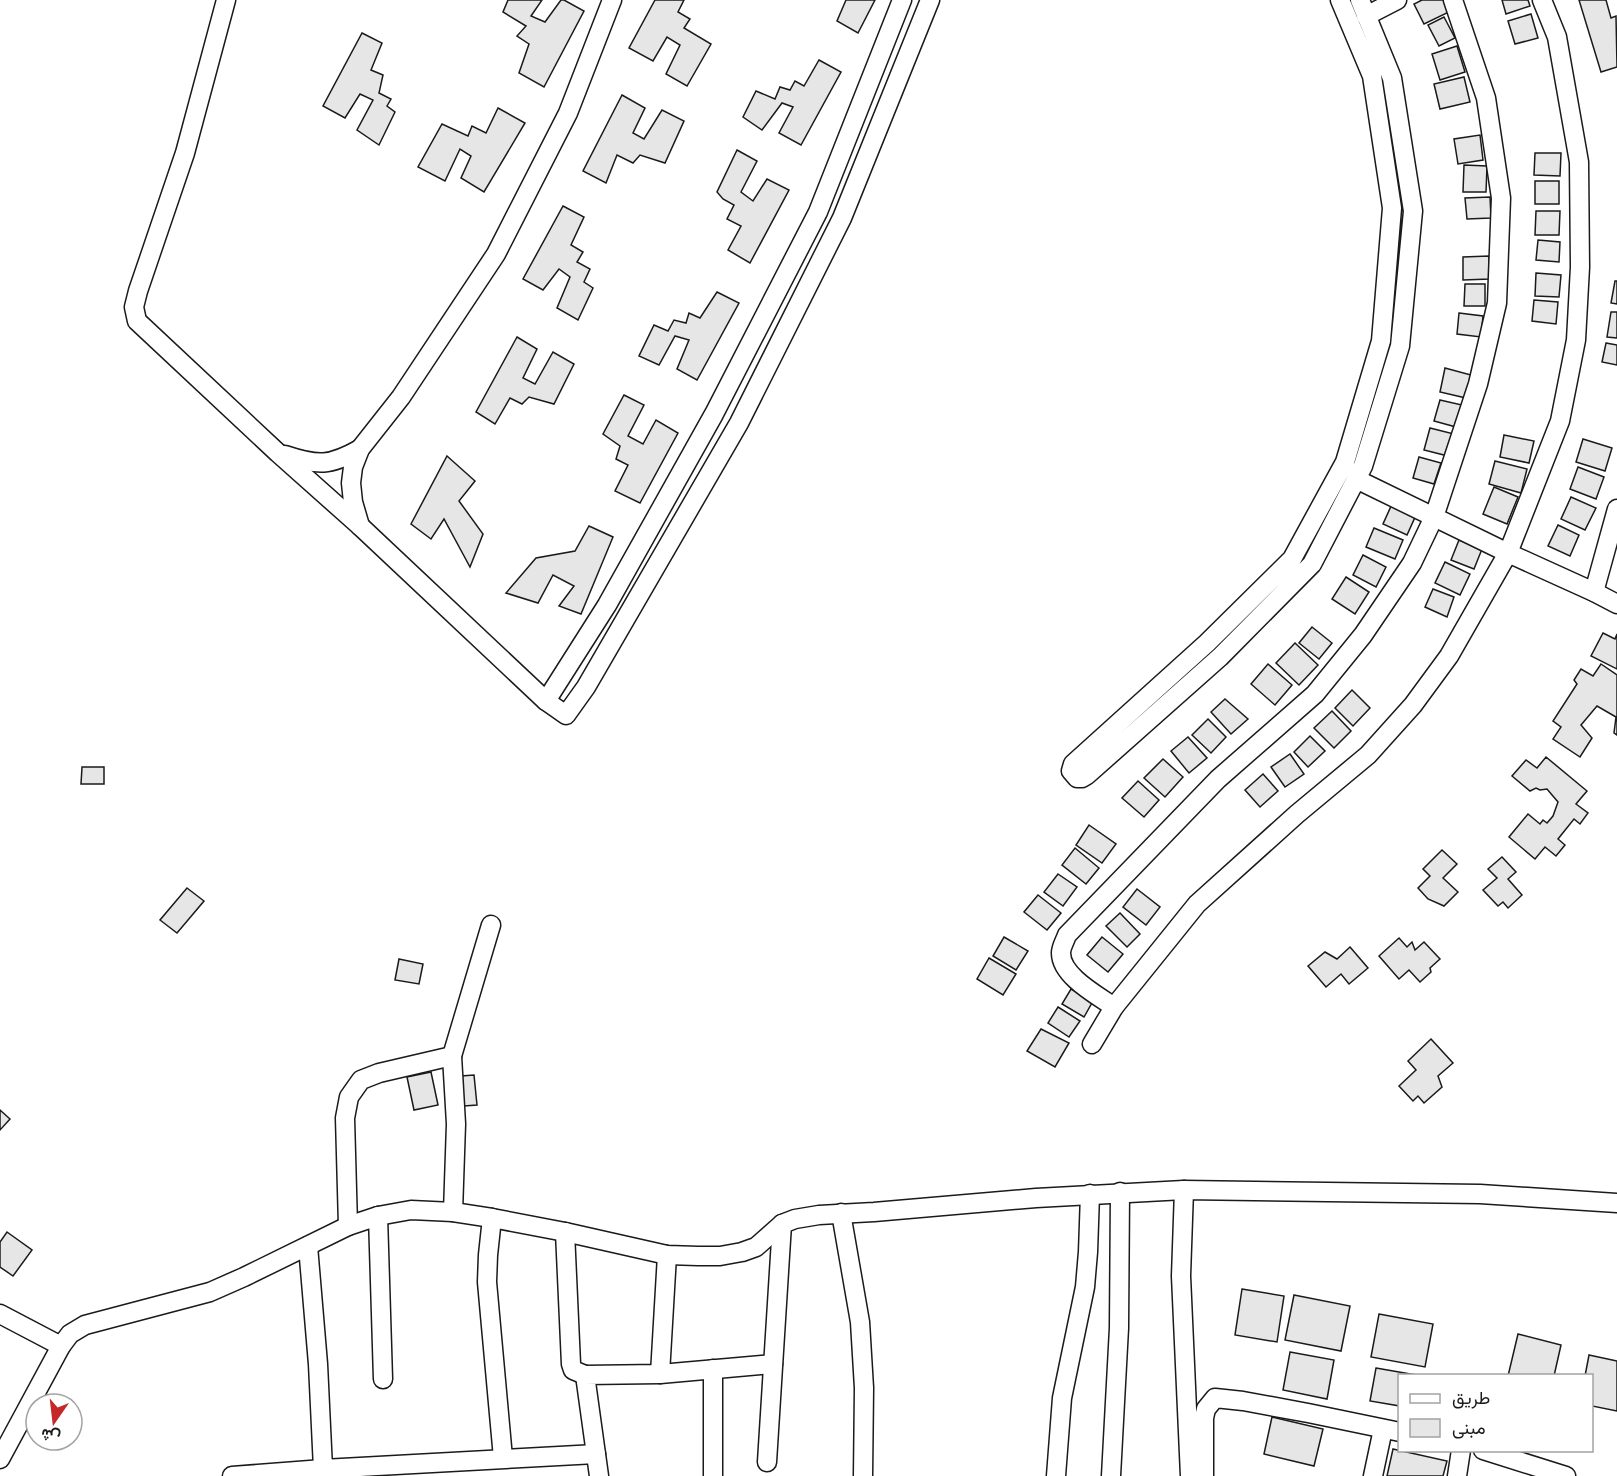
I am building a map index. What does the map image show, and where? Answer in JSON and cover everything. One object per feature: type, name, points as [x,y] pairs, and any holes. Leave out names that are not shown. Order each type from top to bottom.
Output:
[{"type":"street","points":[[226,0],[185,153],[138,291],[134,307],[137,321],[546,701],[566,715],[586,687],[739,423],[842,218],[930,0]]},
{"type":"street","points":[[360,526],[353,502],[351,483],[353,467],[360,448],[401,397],[495,254],[568,113],[612,0]]},
{"type":"street","points":[[546,701],[608,605],[714,414],[812,223],[902,0]]},
{"type":"street","points":[[1340,0],[1372,76],[1392,208],[1381,341],[1345,462],[1292,558],[1207,643],[1073,764],[1071,771],[1077,778],[1087,775],[1221,657],[1312,564],[1363,466],[1400,346],[1413,211],[1392,78],[1363,8],[1397,0]]},
{"type":"street","points":[[1113,1007],[1069,973],[1062,963],[1060,951],[1067,935],[1218,779],[1315,694],[1363,635],[1412,563],[1434,517],[1478,384],[1497,303],[1501,198],[1486,98],[1453,0]]},
{"type":"street","points":[[1092,1044],[1113,1007],[1197,904],[1297,814],[1368,755],[1406,713],[1449,656],[1508,553],[1560,421],[1577,319],[1580,267],[1579,162],[1557,37],[1542,0]]},
{"type":"street","points":[[278,453],[304,462],[324,464],[341,459],[360,448]]},
{"type":"street","points":[[1356,479],[1617,604]]},
{"type":"street","points":[[1594,592],[1617,509]]},
{"type":"street","points":[[453,1212],[456,1124],[452,1056],[492,925]]},
{"type":"street","points":[[348,1226],[345,1118],[349,1097],[361,1080],[379,1073],[452,1056]]},
{"type":"street","points":[[1184,1190],[1181,1276],[1190,1476]]},
{"type":"street","points":[[0,1459],[61,1346],[70,1334],[85,1325],[210,1292],[348,1226],[378,1216],[411,1210],[453,1212],[492,1218],[667,1255],[720,1256],[756,1247],[782,1224],[819,1215],[1120,1192],[1184,1190],[1480,1194],[1617,1203]]},
{"type":"street","points":[[1112,1476],[1119,1328],[1120,1192]]},
{"type":"street","points":[[1056,1476],[1062,1398],[1085,1287],[1090,1194]]},
{"type":"street","points":[[841,1214],[860,1322],[864,1388],[863,1476]]},
{"type":"street","points":[[378,1216],[383,1379]]},
{"type":"street","points":[[492,1218],[487,1282],[503,1458]]},
{"type":"street","points":[[767,1462],[782,1224]]},
{"type":"street","points":[[564,1232],[573,1370],[585,1375],[660,1374],[773,1364]]},
{"type":"street","points":[[308,1246],[318,1364],[323,1469]]},
{"type":"street","points":[[660,1374],[667,1255]]},
{"type":"street","points":[[0,1314],[61,1346]]},
{"type":"street","points":[[713,1369],[713,1476]]},
{"type":"street","points":[[585,1375],[599,1476]]},
{"type":"street","points":[[1204,1476],[1204,1418],[1206,1409],[1215,1398],[1286,1408],[1391,1430],[1373,1476]]},
{"type":"street","points":[[1457,1476],[1461,1452]]},
{"type":"street","points":[[1489,1452],[1566,1476]]},
{"type":"street","points":[[232,1476],[596,1454]]},
{"type":"building","points":[[508,0],[542,0],[531,16],[545,22],[561,0],[584,11],[544,87],[519,73],[529,44],[517,36],[526,26],[503,12]]},
{"type":"building","points":[[655,0],[684,0],[678,12],[690,19],[684,28],[711,44],[687,86],[666,74],[680,45],[667,37],[653,61],[629,48]]},
{"type":"building","points":[[846,0],[875,0],[858,33],[837,21]]},
{"type":"building","points":[[1422,0],[1446,0],[1451,11],[1424,24],[1414,4]]},
{"type":"building","points":[[1502,0],[1528,0],[1530,6],[1506,14]]},
{"type":"building","points":[[1579,0],[1606,0],[1611,18],[1616,16],[1617,67],[1601,72]]},
{"type":"building","points":[[1531,14],[1538,38],[1515,44],[1508,21]]},
{"type":"building","points":[[1444,17],[1455,38],[1439,46],[1428,25]]},
{"type":"building","points":[[362,33],[382,43],[371,70],[383,75],[379,93],[391,99],[387,106],[395,112],[379,145],[357,130],[373,100],[360,94],[345,118],[323,106]]},
{"type":"building","points":[[1457,46],[1465,72],[1440,80],[1432,54]]},
{"type":"building","points":[[819,60],[841,72],[801,145],[779,133],[793,107],[782,103],[762,130],[743,117],[756,91],[775,99],[780,87],[790,90],[795,81],[804,86]]},
{"type":"building","points":[[1464,77],[1470,102],[1440,109],[1434,84]]},
{"type":"building","points":[[622,95],[645,108],[633,133],[644,139],[662,110],[684,121],[665,163],[640,155],[633,163],[617,155],[606,183],[583,171]]},
{"type":"building","points":[[498,108],[525,123],[484,192],[461,178],[471,156],[460,149],[445,181],[418,167],[442,124],[468,136],[472,126],[486,133]]},
{"type":"building","points":[[1480,135],[1483,160],[1458,164],[1454,139]]},
{"type":"building","points":[[737,150],[757,161],[741,192],[753,201],[767,179],[789,190],[750,263],[728,250],[741,226],[727,219],[734,205],[723,199],[717,192]]},
{"type":"building","points":[[1535,153],[1561,153],[1560,176],[1534,175]]},
{"type":"building","points":[[1464,165],[1487,166],[1486,192],[1463,192]]},
{"type":"building","points":[[1535,181],[1559,181],[1559,204],[1535,204]]},
{"type":"building","points":[[1490,197],[1491,218],[1467,219],[1465,198]]},
{"type":"building","points":[[563,206],[584,217],[571,245],[583,252],[577,262],[590,269],[584,282],[593,288],[578,320],[557,308],[570,277],[559,269],[543,290],[523,279]]},
{"type":"building","points":[[1536,211],[1560,211],[1559,235],[1535,235]]},
{"type":"building","points":[[1538,240],[1560,242],[1559,262],[1536,260]]},
{"type":"building","points":[[1489,256],[1490,279],[1463,280],[1463,257]]},
{"type":"building","points":[[1536,273],[1561,275],[1559,297],[1535,296]]},
{"type":"building","points":[[1615,281],[1617,281],[1617,304],[1611,303]]},
{"type":"building","points":[[1465,284],[1485,284],[1485,306],[1464,306]]},
{"type":"building","points":[[717,292],[739,303],[697,380],[677,369],[689,340],[675,336],[659,365],[639,356],[654,325],[668,331],[674,320],[686,323],[689,313],[700,318]]},
{"type":"building","points":[[1534,300],[1558,302],[1556,324],[1532,321]]},
{"type":"building","points":[[1611,312],[1617,312],[1617,338],[1607,337]]},
{"type":"building","points":[[1459,313],[1483,316],[1481,337],[1457,334]]},
{"type":"building","points":[[517,337],[537,349],[523,378],[535,384],[553,352],[574,364],[554,404],[529,397],[522,404],[510,398],[495,424],[476,412]]},
{"type":"building","points":[[1606,343],[1617,345],[1617,365],[1602,362]]},
{"type":"building","points":[[1445,368],[1471,375],[1466,398],[1440,392]]},
{"type":"building","points":[[624,395],[644,405],[628,436],[643,444],[656,420],[678,433],[640,503],[615,491],[628,465],[616,459],[620,446],[603,434]]},
{"type":"building","points":[[1440,400],[1462,405],[1456,427],[1434,421]]},
{"type":"building","points":[[1430,428],[1454,434],[1448,456],[1424,450]]},
{"type":"building","points":[[1504,435],[1534,441],[1529,463],[1500,457]]},
{"type":"building","points":[[1583,439],[1612,448],[1605,471],[1576,462]]},
{"type":"building","points":[[447,456],[475,481],[459,501],[483,534],[470,567],[444,519],[431,539],[411,524]]},
{"type":"building","points":[[1419,457],[1441,463],[1434,484],[1413,478]]},
{"type":"building","points":[[1495,461],[1527,469],[1521,493],[1489,484]]},
{"type":"building","points":[[1578,467],[1604,477],[1596,499],[1570,489]]},
{"type":"building","points":[[1494,487],[1518,497],[1507,524],[1483,514]]},
{"type":"building","points":[[1571,497],[1596,508],[1585,530],[1561,519]]},
{"type":"building","points":[[1392,504],[1416,515],[1407,535],[1383,524]]},
{"type":"building","points":[[1558,525],[1579,535],[1570,556],[1548,546]]},
{"type":"building","points":[[589,526],[613,537],[581,614],[559,606],[574,586],[553,575],[538,603],[506,593],[536,558],[575,551]]},
{"type":"building","points":[[1374,528],[1403,540],[1395,559],[1366,547]]},
{"type":"building","points":[[1459,540],[1482,549],[1474,569],[1451,560]]},
{"type":"building","points":[[1363,555],[1386,567],[1376,587],[1353,575]]},
{"type":"building","points":[[1445,562],[1470,574],[1460,595],[1435,583]]},
{"type":"building","points":[[1346,577],[1369,592],[1355,614],[1332,599]]},
{"type":"building","points":[[1433,589],[1454,597],[1447,617],[1425,607]]},
{"type":"building","points":[[1312,627],[1332,643],[1319,659],[1299,643]]},
{"type":"building","points":[[1603,633],[1615,639],[1617,634],[1617,669],[1591,656]]},
{"type":"building","points":[[1295,643],[1318,665],[1299,685],[1276,663]]},
{"type":"building","points":[[1268,664],[1292,685],[1275,705],[1251,684]]},
{"type":"building","points":[[1601,664],[1617,675],[1617,735],[1614,733],[1616,717],[1597,706],[1581,725],[1592,738],[1580,757],[1553,739],[1561,727],[1553,721],[1577,684],[1574,680],[1581,669],[1593,676]]},
{"type":"building","points":[[1352,690],[1370,708],[1353,726],[1335,708]]},
{"type":"building","points":[[1225,699],[1248,719],[1231,734],[1211,712]]},
{"type":"building","points":[[1332,711],[1351,731],[1334,748],[1314,728]]},
{"type":"building","points":[[1208,719],[1226,737],[1211,753],[1192,735]]},
{"type":"building","points":[[1310,736],[1325,751],[1308,767],[1294,752]]},
{"type":"building","points":[[1188,737],[1207,758],[1189,773],[1171,751]]},
{"type":"building","points":[[1290,754],[1304,774],[1285,787],[1271,767]]},
{"type":"building","points":[[1546,757],[1587,791],[1576,804],[1588,813],[1580,824],[1574,819],[1558,839],[1565,845],[1556,856],[1545,847],[1535,859],[1509,837],[1528,814],[1540,824],[1543,820],[1547,823],[1553,816],[1558,802],[1547,789],[1536,788],[1530,791],[1512,776],[1526,760],[1537,768]]},
{"type":"building","points":[[1163,759],[1183,777],[1165,797],[1144,778]]},
{"type":"building","points":[[82,767],[104,767],[104,784],[81,784]]},
{"type":"building","points":[[1263,774],[1278,791],[1260,807],[1245,790]]},
{"type":"building","points":[[1138,781],[1159,800],[1144,817],[1122,798]]},
{"type":"building","points":[[1089,825],[1116,844],[1102,863],[1076,845]]},
{"type":"building","points":[[1075,848],[1099,868],[1086,884],[1062,865]]},
{"type":"building","points":[[1442,850],[1457,864],[1443,878],[1458,892],[1444,906],[1428,899],[1418,888],[1430,876],[1423,869]]},
{"type":"building","points":[[1502,857],[1516,872],[1508,879],[1522,895],[1508,908],[1503,902],[1498,906],[1483,890],[1497,878],[1488,869]]},
{"type":"building","points":[[1058,874],[1077,887],[1063,906],[1044,892]]},
{"type":"building","points":[[187,888],[204,901],[177,933],[160,920]]},
{"type":"building","points":[[1137,889],[1160,907],[1146,925],[1123,907]]},
{"type":"building","points":[[1038,895],[1061,913],[1047,930],[1024,912]]},
{"type":"building","points":[[1120,913],[1140,934],[1127,947],[1106,926]]},
{"type":"building","points":[[1004,937],[1028,951],[1016,970],[993,956]]},
{"type":"building","points":[[1102,937],[1123,954],[1108,972],[1087,955]]},
{"type":"building","points":[[1399,938],[1407,947],[1412,942],[1415,950],[1424,942],[1440,959],[1420,982],[1409,970],[1399,979],[1379,956]]},
{"type":"building","points":[[1350,947],[1368,968],[1349,984],[1341,974],[1326,987],[1308,966],[1325,952],[1337,959]]},
{"type":"building","points":[[989,958],[1016,974],[1003,995],[977,979]]},
{"type":"building","points":[[399,959],[423,964],[419,984],[395,980]]},
{"type":"building","points":[[1071,989],[1093,1001],[1084,1017],[1062,1004]]},
{"type":"building","points":[[1058,1007],[1080,1021],[1069,1037],[1048,1023]]},
{"type":"building","points":[[1041,1029],[1069,1043],[1055,1067],[1027,1051]]},
{"type":"building","points":[[1431,1039],[1453,1063],[1438,1076],[1442,1087],[1424,1103],[1418,1096],[1413,1101],[1399,1086],[1416,1070],[1408,1061]]},
{"type":"building","points":[[431,1072],[438,1105],[414,1110],[407,1077]]},
{"type":"building","points":[[474,1075],[477,1105],[464,1106],[461,1076]]},
{"type":"building","points":[[0,1110],[10,1119],[0,1130]]},
{"type":"building","points":[[7,1232],[32,1250],[13,1276],[0,1267],[0,1242]]},
{"type":"building","points":[[1242,1289],[1284,1296],[1277,1342],[1235,1335]]},
{"type":"building","points":[[1294,1295],[1350,1306],[1341,1351],[1285,1340]]},
{"type":"building","points":[[1379,1314],[1433,1324],[1425,1367],[1371,1357]]},
{"type":"building","points":[[1518,1334],[1561,1345],[1554,1374],[1508,1374]]},
{"type":"building","points":[[1290,1352],[1334,1360],[1327,1399],[1283,1390]]},
{"type":"building","points":[[1589,1355],[1617,1361],[1617,1411],[1593,1406],[1593,1374],[1585,1374]]},
{"type":"building","points":[[1376,1368],[1410,1374],[1398,1374],[1398,1406],[1370,1401]]},
{"type":"building","points":[[1272,1417],[1323,1429],[1314,1466],[1264,1454]]},
{"type":"building","points":[[1393,1449],[1398,1452],[1447,1461],[1443,1476],[1387,1476]]}]
